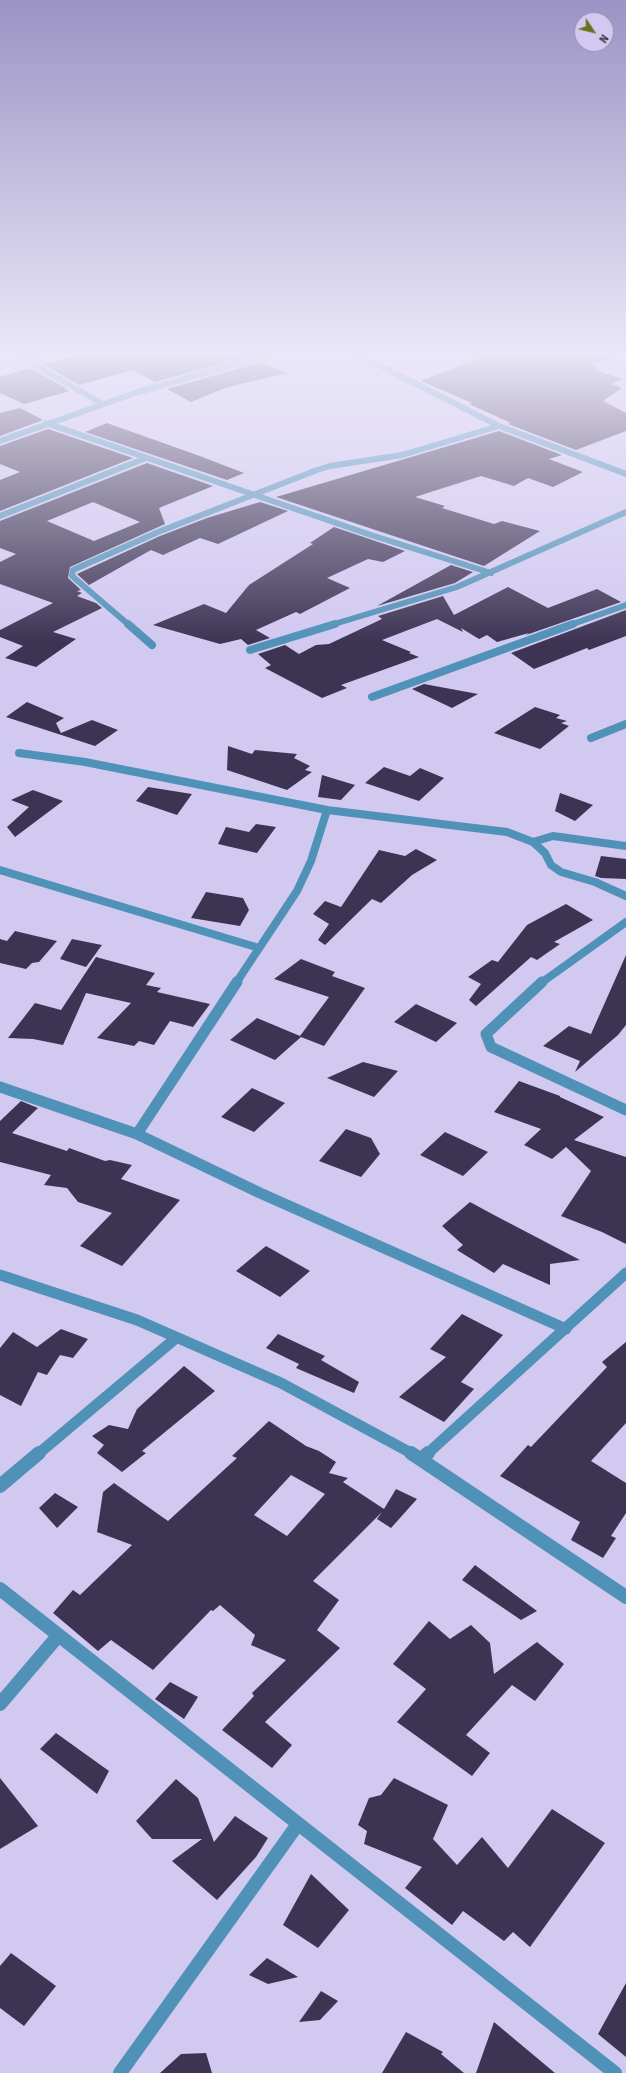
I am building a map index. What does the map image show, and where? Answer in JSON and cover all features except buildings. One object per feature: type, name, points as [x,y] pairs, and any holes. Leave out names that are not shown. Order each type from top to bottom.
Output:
[{"type":"street","points":[[120,449],[370,535],[490,572]]},
{"type":"street","points":[[152,645],[72,576],[73,570],[158,532],[330,466],[402,455],[423,449]]},
{"type":"street","points":[[559,449],[626,474]]},
{"type":"street","points":[[0,516],[146,458]]},
{"type":"street","points":[[250,650],[457,587],[626,512]]},
{"type":"street","points":[[372,697],[626,605]]},
{"type":"street","points":[[591,738],[626,724]]},
{"type":"street","points":[[19,753],[85,762],[327,810],[494,829],[533,842],[545,853],[552,865],[561,872],[576,878],[595,882],[626,896]]},
{"type":"street","points":[[138,1134],[297,890],[311,861],[327,810]]},
{"type":"street","points":[[533,842],[553,836],[626,846]]},
{"type":"street","points":[[0,870],[259,948]]},
{"type":"street","points":[[626,922],[546,979],[486,1034],[491,1048],[626,1110]]},
{"type":"street","points":[[0,1087],[138,1134],[260,1193],[566,1329]]},
{"type":"street","points":[[422,1458],[626,1273]]},
{"type":"street","points":[[0,1275],[137,1320],[281,1383],[422,1458],[626,1597]]},
{"type":"street","points":[[0,1486],[176,1338]]},
{"type":"street","points":[[0,1589],[615,2073]]},
{"type":"street","points":[[0,1704],[58,1636]]},
{"type":"street","points":[[120,2073],[298,1824]]}]
